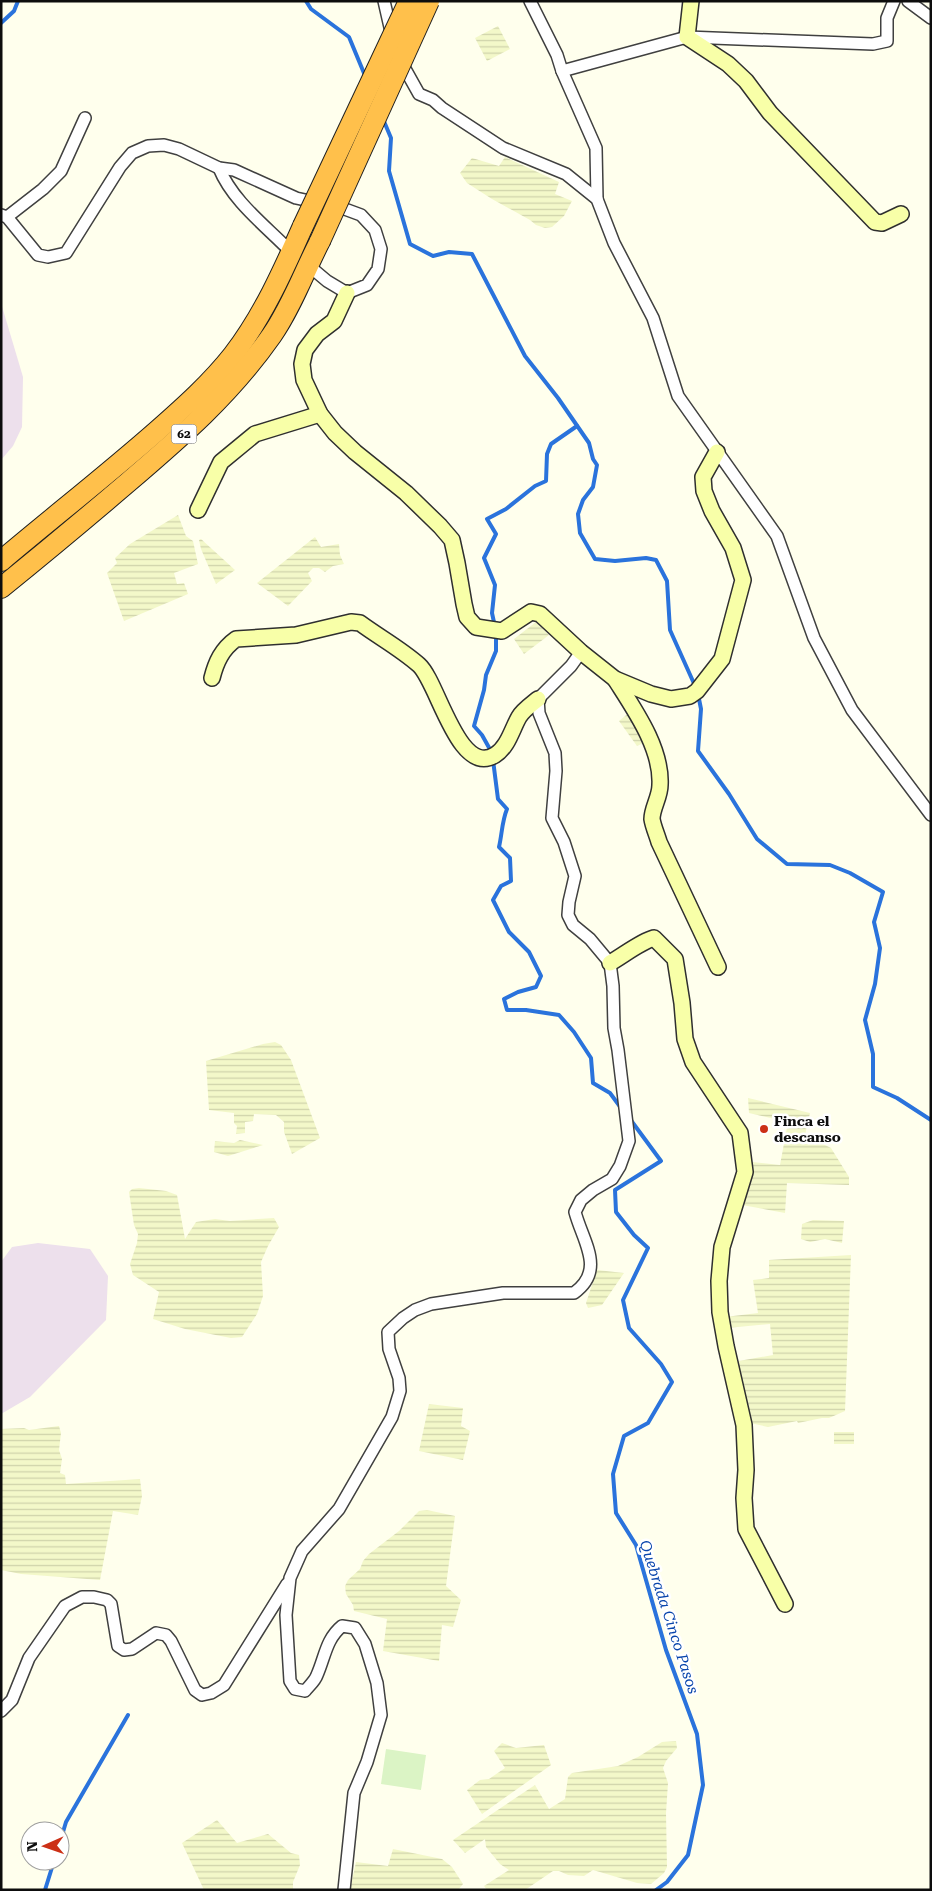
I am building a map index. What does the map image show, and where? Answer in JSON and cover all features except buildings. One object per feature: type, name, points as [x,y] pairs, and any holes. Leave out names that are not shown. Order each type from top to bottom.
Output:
[{"type":"highway","name":"62","points":[[1,561],[132,453],[207,384],[232,356],[252,328],[271,295],[409,1]]},
{"type":"highway","name":"62","points":[[1,588],[159,456],[205,415],[232,387],[273,334],[291,305],[429,1]]},
{"type":"street","points":[[384,1],[388,23],[399,60],[419,94],[434,100],[442,108],[503,148],[566,174],[597,199]]},
{"type":"street","points":[[530,1],[557,55],[562,72],[596,148],[597,199],[614,243],[653,318],[678,396],[778,536],[814,638],[852,710],[931,815]]},
{"type":"street","points":[[687,37],[691,1]]},
{"type":"street","points":[[562,72],[687,37],[873,44],[887,41],[887,18],[894,1]]},
{"type":"street","points":[[908,1],[931,18]]},
{"type":"street","points":[[687,37],[728,64],[746,81],[770,113],[875,222],[882,223],[901,214]]},
{"type":"street","points":[[85,118],[61,171],[42,189],[4,216],[38,255],[48,257],[66,253],[120,167],[132,153],[148,146],[164,144],[219,168],[234,170],[296,198],[342,208],[361,215],[375,230],[381,249],[378,269],[367,285],[347,293],[334,321],[317,334],[305,350],[302,364],[304,380],[320,414],[336,433],[355,452],[406,493],[452,540],[467,617],[476,627],[502,631],[530,612],[540,614],[581,652],[615,679],[651,694],[671,699],[690,696],[697,691],[722,659],[743,580],[733,548],[712,511],[704,491],[703,477],[717,452]]},
{"type":"street","points":[[219,168],[224,181],[233,193],[291,252]]},
{"type":"street","points":[[308,265],[327,281],[347,293]]},
{"type":"street","points":[[198,510],[221,462],[255,434],[320,414]]},
{"type":"street","points":[[212,678],[216,664],[228,644],[236,639],[296,635],[350,622],[360,623],[420,666],[429,678],[459,742],[468,752],[480,758],[493,756],[502,749],[520,715],[571,666],[581,652]]},
{"type":"street","points":[[615,679],[649,738],[657,760],[660,785],[652,820],[659,842],[718,967]]},
{"type":"street","points":[[1,1711],[12,1700],[29,1658],[49,1628],[65,1606],[82,1597],[101,1598],[111,1604],[118,1646],[124,1650],[132,1649],[156,1633],[166,1635],[171,1640],[195,1690],[202,1695],[211,1693],[224,1685],[290,1578],[302,1551],[339,1509],[392,1417],[400,1391],[399,1378],[389,1348],[388,1332],[402,1318],[415,1310],[431,1304],[503,1293],[574,1293],[583,1286],[592,1270],[590,1254],[575,1212],[581,1200],[593,1190],[612,1179],[620,1166],[629,1141],[614,1028],[614,986],[610,963],[590,939],[573,926],[568,915],[575,876],[564,842],[552,818],[556,771],[555,753],[541,719],[538,699]]},
{"type":"street","points":[[610,963],[645,940],[654,938],[675,959],[685,1039],[692,1062],[740,1133],[745,1172],[722,1247],[719,1281],[720,1312],[744,1426],[746,1529],[785,1604]]},
{"type":"street","points":[[290,1578],[286,1615],[290,1681],[295,1689],[305,1691],[316,1677],[328,1642],[333,1633],[342,1626],[355,1628],[365,1644],[377,1683],[381,1715],[367,1762],[354,1793],[344,1890]]},
{"type":"shaded area","points":[[1,303],[23,377],[22,427],[13,446],[1,460]]},
{"type":"shaded area","points":[[38,1243],[90,1249],[108,1276],[106,1320],[30,1397],[1,1414],[1,1262],[12,1247]]},
{"type":"green space","points":[[498,26],[510,49],[487,61],[475,38]]},
{"type":"green space","points":[[505,157],[559,182],[555,194],[572,201],[564,216],[552,227],[545,228],[536,225],[467,183],[460,173],[472,158],[499,166]]},
{"type":"green space","points":[[178,515],[186,536],[193,541],[198,564],[174,573],[177,584],[184,583],[188,594],[124,621],[107,573],[117,563],[115,558],[130,544]]},
{"type":"green space","points":[[315,537],[321,547],[339,544],[340,555],[344,564],[333,566],[325,572],[319,568],[313,568],[308,573],[312,581],[288,606],[257,583]]},
{"type":"green space","points":[[201,539],[235,570],[216,584],[201,549],[199,540]]},
{"type":"green space","points":[[536,622],[549,635],[524,654],[514,639]]},
{"type":"green space","points":[[630,712],[646,742],[637,746],[619,721]]},
{"type":"green space","points":[[275,1042],[281,1045],[291,1060],[320,1138],[292,1154],[284,1132],[284,1122],[276,1115],[254,1114],[253,1121],[245,1122],[245,1133],[236,1134],[237,1126],[234,1123],[234,1113],[209,1110],[206,1061]]},
{"type":"green space","name":"Finca el descanso","points":[[748,1098],[810,1113],[805,1135],[831,1148],[849,1177],[849,1185],[787,1183],[785,1213],[742,1205],[743,1192],[752,1162],[780,1165],[788,1122],[749,1113]]},
{"type":"green space","points":[[240,1140],[263,1145],[228,1156],[214,1152],[215,1141],[234,1143]]},
{"type":"green space","points":[[132,1189],[166,1191],[177,1195],[185,1239],[196,1222],[215,1219],[230,1221],[274,1218],[279,1227],[261,1262],[263,1296],[257,1314],[242,1337],[231,1338],[185,1329],[153,1319],[159,1292],[133,1275],[130,1264],[138,1234],[134,1225],[129,1192]]},
{"type":"green space","points":[[813,1220],[844,1221],[842,1243],[825,1239],[810,1242],[801,1239],[802,1224]]},
{"type":"green space","points":[[851,1255],[845,1411],[829,1418],[798,1423],[797,1421],[768,1427],[750,1423],[733,1362],[773,1355],[770,1324],[727,1328],[725,1317],[758,1313],[753,1280],[769,1278],[769,1260]]},
{"type":"green space","points":[[597,1270],[624,1273],[602,1305],[588,1308],[586,1303]]},
{"type":"green space","points":[[429,1404],[463,1408],[461,1426],[470,1431],[463,1460],[419,1451]]},
{"type":"green space","points":[[59,1426],[61,1433],[59,1450],[62,1459],[60,1473],[65,1475],[66,1484],[140,1479],[142,1496],[138,1515],[113,1511],[100,1580],[21,1574],[1,1570],[1,1429],[24,1428],[29,1430]]},
{"type":"green space","points":[[834,1432],[854,1432],[854,1444],[834,1444]]},
{"type":"green space","points":[[427,1510],[455,1516],[446,1586],[461,1600],[453,1627],[442,1625],[439,1661],[383,1651],[387,1619],[354,1611],[353,1605],[346,1594],[345,1586],[348,1580],[360,1569],[363,1561],[369,1554],[399,1531],[419,1511]]},
{"type":"green space","points":[[676,1741],[677,1748],[666,1761],[663,1768],[668,1783],[666,1813],[667,1867],[664,1873],[651,1884],[637,1883],[593,1870],[584,1876],[568,1875],[559,1871],[553,1871],[525,1890],[487,1890],[484,1886],[509,1870],[500,1864],[486,1847],[485,1839],[465,1853],[453,1840],[535,1785],[549,1809],[565,1799],[568,1777],[572,1773],[618,1766],[638,1757],[662,1742]]},
{"type":"green space","points":[[502,1743],[516,1748],[544,1745],[551,1765],[482,1814],[467,1790],[480,1780],[489,1779],[505,1768],[494,1751]]},
{"type":"green space","points":[[386,1749],[426,1755],[421,1790],[381,1784]]},
{"type":"green space","points":[[217,1820],[237,1843],[268,1834],[291,1853],[299,1855],[300,1865],[293,1882],[293,1890],[204,1890],[182,1843]]},
{"type":"green space","points":[[393,1849],[442,1859],[452,1867],[463,1884],[458,1890],[350,1890],[356,1862],[388,1866]]},
{"type":"waterway","points":[[1,23],[14,11],[18,1]]},
{"type":"waterway","points":[[306,1],[311,9],[349,37],[366,78]]},
{"type":"waterway","points":[[383,119],[391,138],[389,171],[410,244],[433,256],[449,252],[472,254],[525,356],[558,398],[589,443],[593,459],[597,465],[593,487],[583,500],[578,514],[580,533],[595,559],[615,561],[646,558],[656,560],[667,581],[670,630],[696,688]]},
{"type":"waterway","name":"Quebrada Cinco Pasos","points":[[495,627],[492,613],[495,585],[484,558],[496,534],[487,519],[506,509],[535,486],[546,481],[547,454],[551,444],[577,426]]},
{"type":"waterway","name":"Quebrada Cinco Pasos","points":[[492,753],[482,735],[474,726],[486,675],[496,651],[496,634]]},
{"type":"waterway","points":[[698,694],[701,709],[698,751],[729,794],[757,839],[787,864],[830,865],[850,873],[883,892],[874,922],[880,948],[875,984],[865,1020],[873,1054],[873,1087],[897,1098],[931,1120]]},
{"type":"waterway","name":"Quebrada Cinco Pasos","points":[[493,760],[498,799],[507,809],[499,847],[510,858],[511,881],[501,886],[493,900],[509,932],[529,952],[541,976],[536,987],[518,992],[504,999],[507,1010],[526,1010],[559,1015],[574,1032],[591,1058],[593,1083],[610,1093],[621,1108]]},
{"type":"waterway","name":"Quebrada Cinco Pasos","points":[[630,1119],[661,1161],[615,1190],[616,1212],[634,1235],[648,1248],[623,1300],[629,1328],[661,1364],[672,1382],[648,1423],[624,1436],[613,1474],[616,1513],[636,1545],[666,1650],[697,1734],[703,1785],[688,1855],[667,1882],[656,1890]]},
{"type":"waterway","points":[[67,1821],[128,1715]]},
{"type":"waterway","points":[[45,1890],[51,1871]]},
{"type":"place","name":"Finca el descanso","points":[[764,1129]]}]
